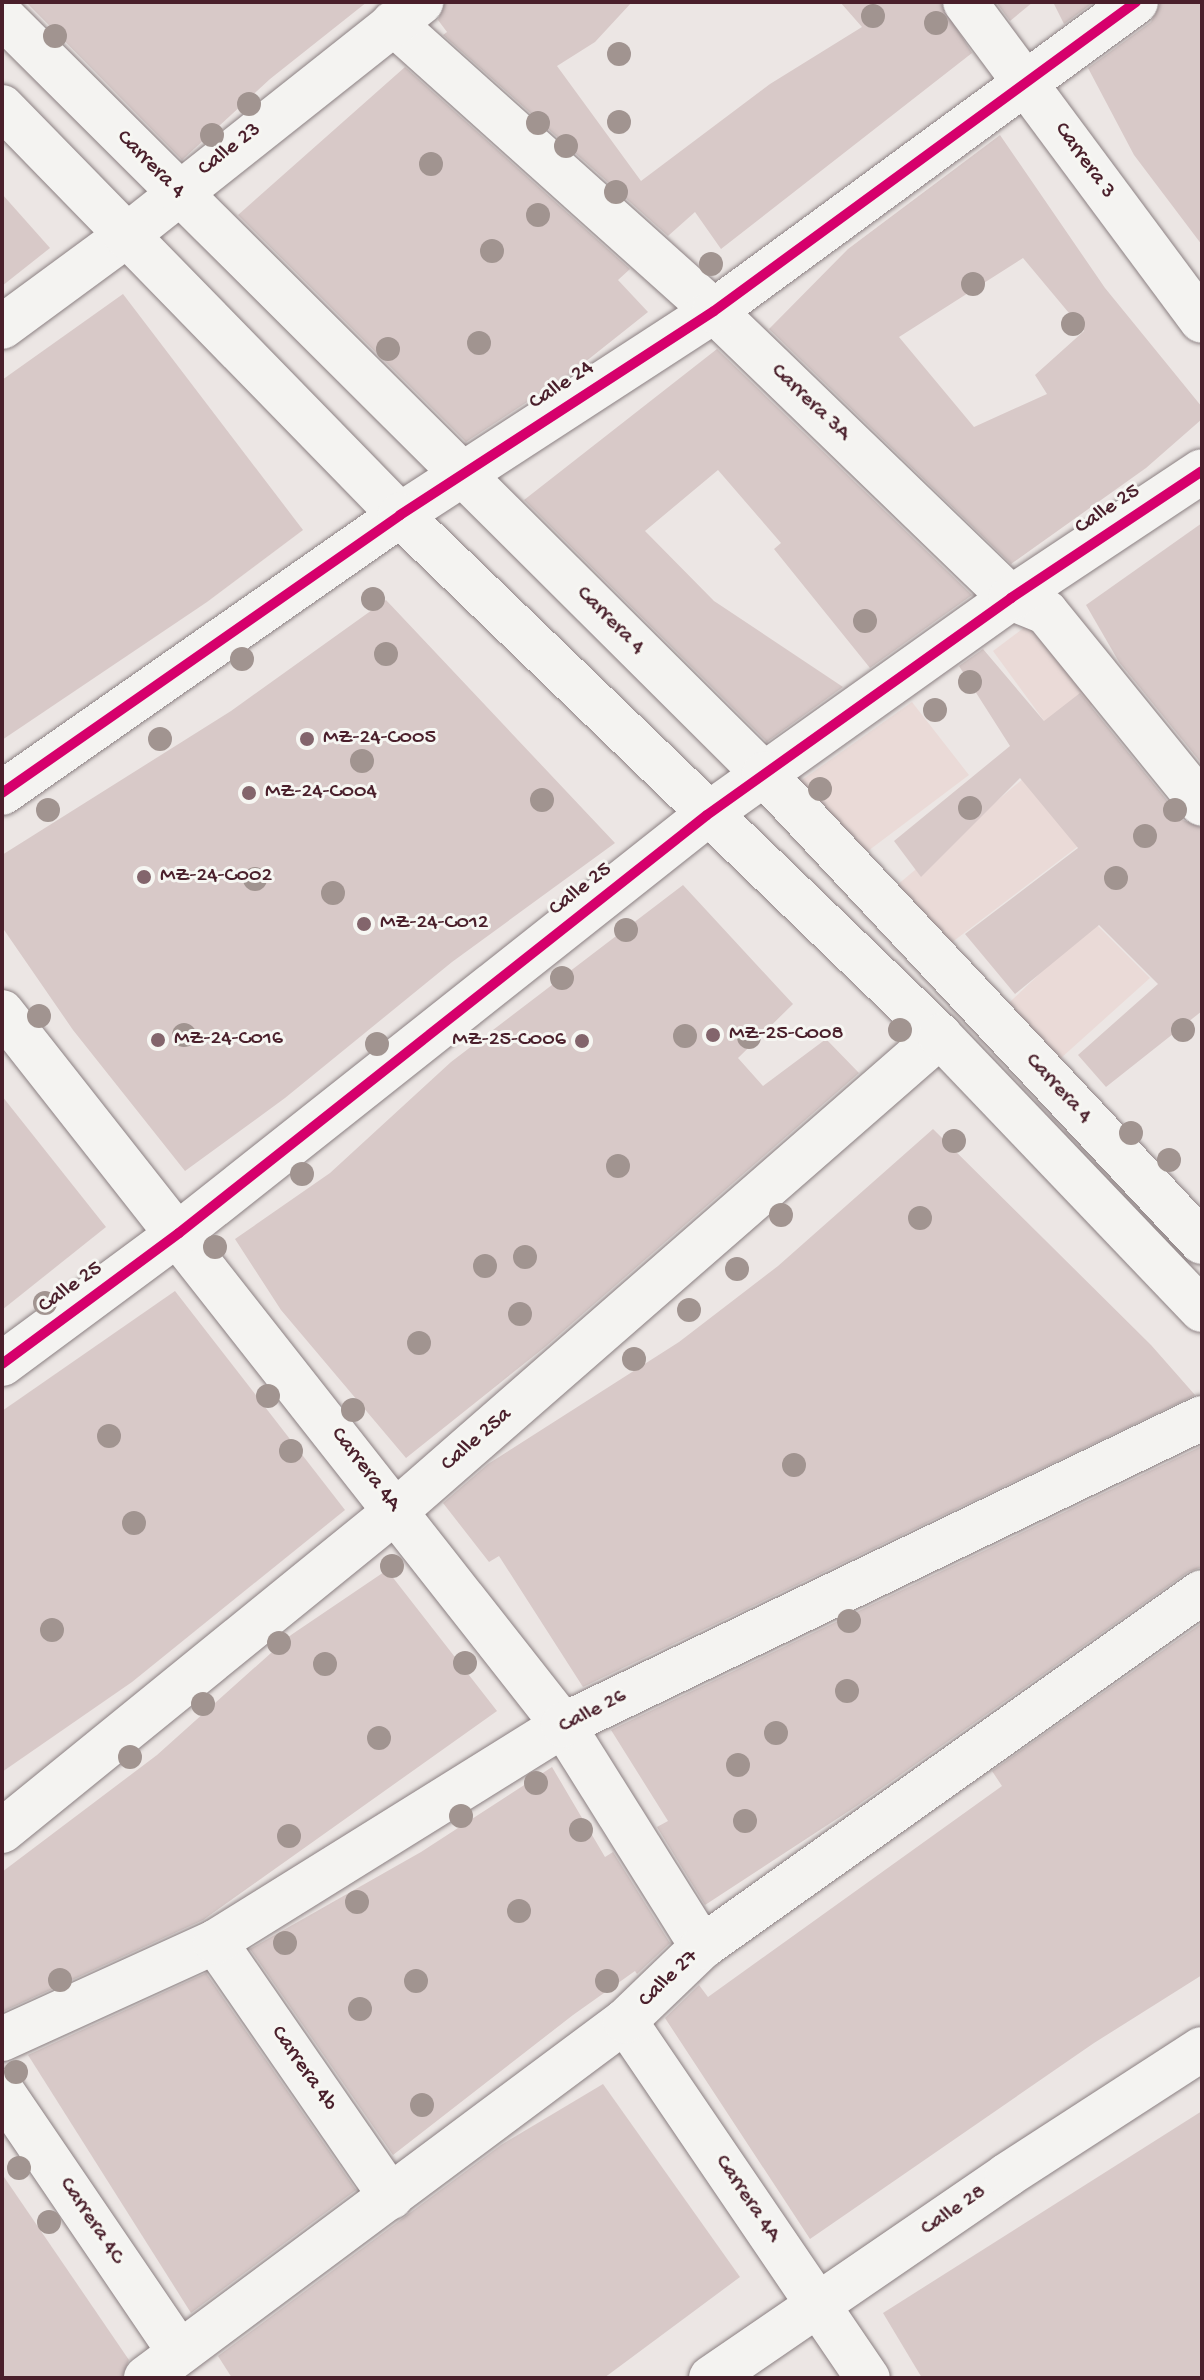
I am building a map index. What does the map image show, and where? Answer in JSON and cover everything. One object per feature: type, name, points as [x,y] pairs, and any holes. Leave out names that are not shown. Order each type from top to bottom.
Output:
[{"type":"street","name":"Carrera 3","points":[[965,2],[1202,321]]},
{"type":"street","name":"Calle 24","points":[[2,793],[400,515],[714,311],[1136,2]]},
{"type":"street","name":"Calle 23","points":[[2,327],[126,236],[176,192],[407,12]]},
{"type":"street","name":"Carrera 3A","points":[[407,12],[1011,598],[1046,612],[1202,804]]},
{"type":"street","name":"Carrera 4","points":[[2,16],[764,774],[1202,1242]]},
{"type":"street","points":[[2,107],[400,515],[707,815],[940,1036],[1202,1310]]},
{"type":"street","name":"Calle 25","points":[[2,1364],[179,1233],[707,815],[1011,598],[1202,471]]},
{"type":"street","name":"Carrera 4A","points":[[2,1012],[397,1510],[563,1725],[702,1947]]},
{"type":"street","name":"Calle 25a","points":[[2,1831],[397,1510],[940,1036]]},
{"type":"street","name":"Calle 26","points":[[2,2039],[215,1942],[563,1725],[1202,1418]]},
{"type":"street","name":"Calle 27","points":[[146,2378],[625,2021],[702,1947],[1202,1592]]},
{"type":"street","name":"Carrera 4b","points":[[215,1942],[391,2197]]},
{"type":"street","name":"Carrera 4A","points":[[625,2021],[868,2378]]},
{"type":"street","name":"Calle 28","points":[[711,2378],[818,2303],[1202,2049]]},
{"type":"street","name":"Carrera 4C","points":[[2,2091],[179,2351]]},
{"type":"shaded area","points":[[1041,615],[1103,697],[1053,733],[993,651]]},
{"type":"shaded area","points":[[912,702],[969,775],[852,863],[785,792]]},
{"type":"shaded area","points":[[1031,772],[1085,841],[934,956],[883,897]]},
{"type":"shaded area","points":[[1094,922],[1150,978],[1041,1076],[991,1020]]},
{"type":"building","points":[[26,2],[367,2],[270,79],[182,160]]},
{"type":"building","points":[[445,2],[632,2],[595,42],[557,66],[641,181],[770,84],[862,27],[840,2],[940,2],[972,53],[721,249],[695,212],[668,236],[443,35],[447,32],[438,20]]},
{"type":"building","points":[[996,2],[1033,2],[1010,21]]},
{"type":"building","points":[[1053,2],[1094,2],[1064,24]]},
{"type":"building","points":[[1161,2],[1202,2],[1202,245],[1134,155],[1088,68],[1151,22]]},
{"type":"building","points":[[405,67],[630,269],[618,280],[648,312],[570,374],[466,442],[238,215]]},
{"type":"building","points":[[1000,135],[1105,288],[1202,407],[1202,419],[1146,468],[1011,564],[769,329],[848,249]],"holes":[[[1023,258],[1084,331],[1035,375],[1047,394],[974,427],[899,337]]]},
{"type":"building","points":[[2,194],[50,248],[2,286]]},
{"type":"building","points":[[123,294],[303,530],[207,602],[2,740],[2,380]]},
{"type":"building","points":[[717,349],[972,595],[870,668],[774,549],[781,543],[718,470],[645,531],[714,601],[843,687],[767,742],[524,500]]},
{"type":"building","points":[[1202,523],[1202,764],[1119,662],[1086,605]]},
{"type":"building","points":[[386,600],[615,843],[452,962],[285,1098],[185,1171],[73,1030],[2,927],[2,855],[231,711]]},
{"type":"building","points":[[983,649],[1044,721],[1080,693],[1183,820],[1202,828],[1202,1011],[1106,1087],[1078,1055],[1158,984],[1099,925],[1015,994],[965,934],[1078,848],[1020,778],[921,877],[894,841],[1010,746],[959,666]]},
{"type":"building","points":[[683,885],[793,1004],[738,1058],[763,1086],[826,1039],[859,1073],[545,1347],[406,1458],[281,1310],[235,1239],[330,1173],[451,1062]]},
{"type":"building","points":[[2,1096],[106,1227],[2,1310]]},
{"type":"building","points":[[933,1129],[1151,1345],[1195,1395],[583,1687],[499,1556],[489,1562],[443,1503],[488,1464],[679,1342],[778,1266]]},
{"type":"building","points":[[175,1291],[345,1510],[132,1682],[2,1772],[2,1411]]},
{"type":"building","points":[[1202,1446],[1202,1567],[1188,1572],[855,1807],[705,1905],[657,1827],[668,1821],[611,1730]]},
{"type":"building","points":[[387,1570],[497,1711],[203,1920],[2,2012],[2,1872],[157,1755],[291,1635]]},
{"type":"building","points":[[1202,1623],[1202,1975],[1094,2043],[810,2239],[665,2018],[699,1985],[708,1997],[1002,1786],[992,1771]]},
{"type":"building","points":[[552,1767],[605,1857],[613,1852],[670,1943],[637,1974],[635,1971],[573,2015],[393,2155],[250,1949],[421,1852]]},
{"type":"building","points":[[206,1973],[356,2190],[191,2313],[28,2055]]},
{"type":"building","points":[[603,2084],[740,2277],[604,2378],[232,2378],[218,2356],[501,2145]]},
{"type":"building","points":[[1202,2111],[1202,2378],[922,2378],[883,2313]]},
{"type":"building","points":[[2,2174],[129,2360],[122,2378],[2,2378]]},
{"type":"cycle path","points":[[2,793],[400,515],[714,311],[1136,2]]},
{"type":"cycle path","points":[[2,1364],[179,1233],[707,815],[1011,598],[1202,471]]},
{"type":"place","name":"MZ-24-C005","points":[[307,739]]},
{"type":"place","name":"MZ-24-C004","points":[[249,793]]},
{"type":"place","name":"MZ-24-C002","points":[[144,877]]},
{"type":"place","name":"MZ-24-C012","points":[[364,924]]},
{"type":"place","name":"MZ-25-C008","points":[[713,1035]]},
{"type":"place","name":"MZ-24-C016","points":[[158,1040]]},
{"type":"place","name":"MZ-25-C006","points":[[582,1041]]}]
